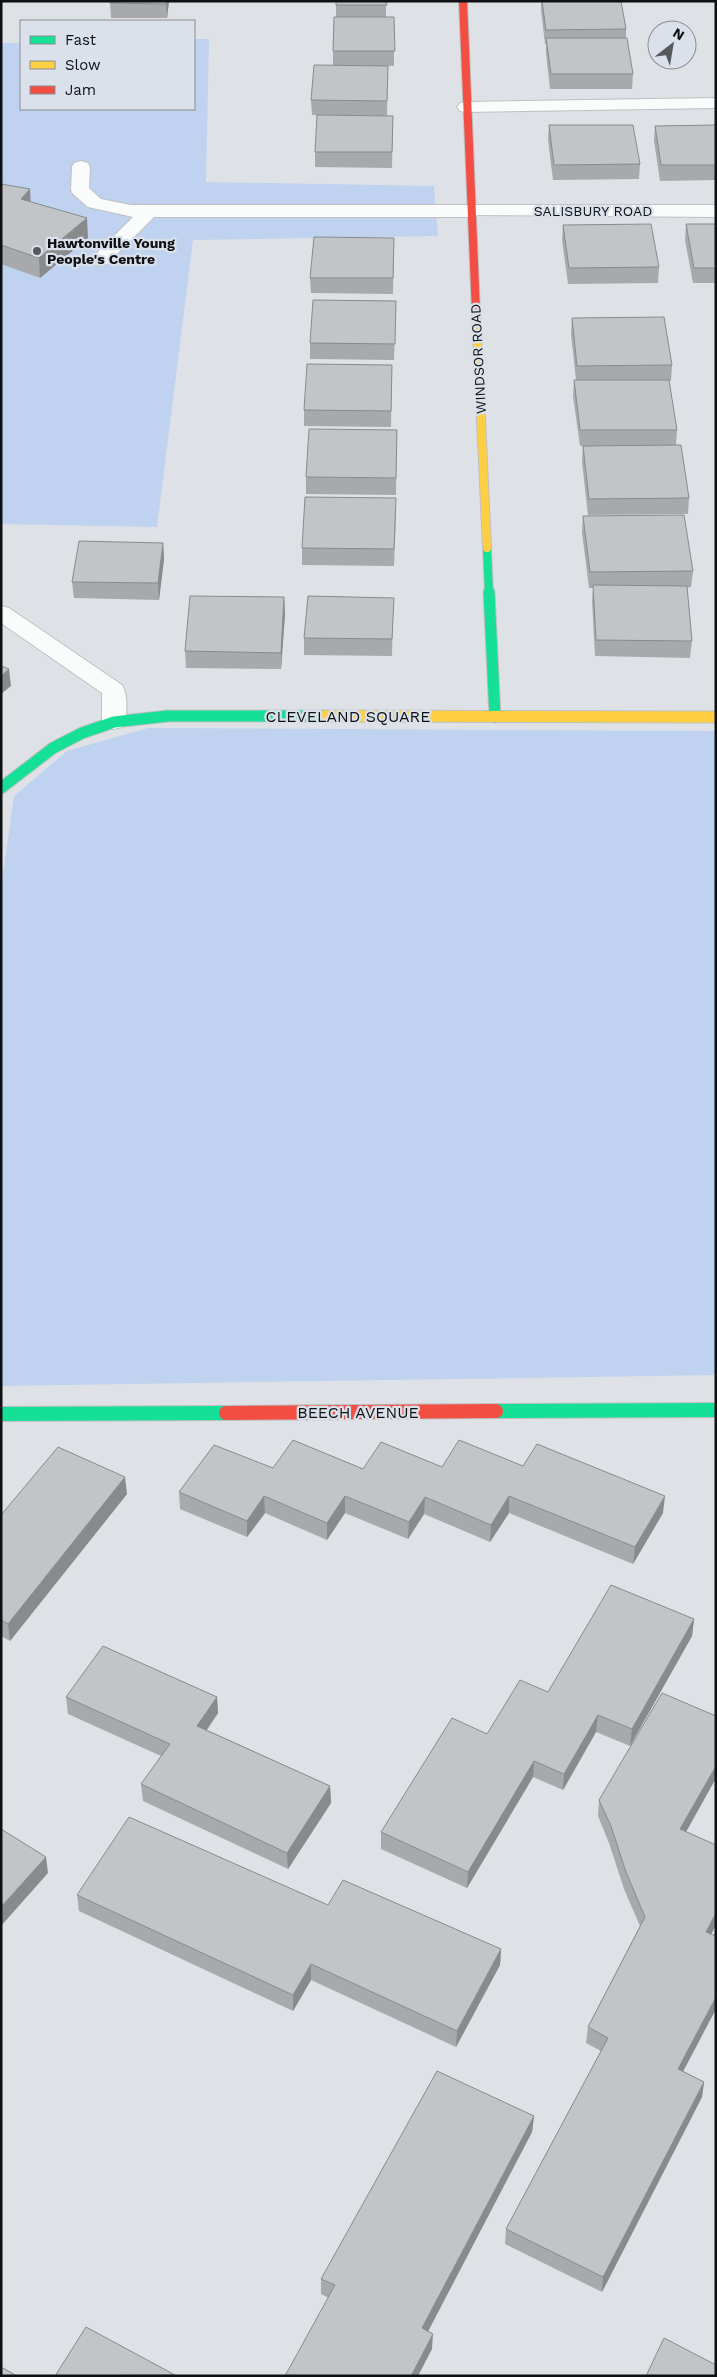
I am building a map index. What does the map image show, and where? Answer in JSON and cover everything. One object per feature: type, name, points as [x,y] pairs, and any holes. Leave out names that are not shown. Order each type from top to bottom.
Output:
[{"type":"street","name":"WINDSOR ROAD","points":[[463,1],[466,107],[496,717]]},
{"type":"street","points":[[466,107],[716,103]]},
{"type":"street","name":"SALISBURY ROAD","points":[[81,167],[80,190],[95,203],[131,211],[716,211]]},
{"type":"street","points":[[100,260],[150,211]]},
{"type":"street","points":[[1,613],[114,690],[114,722]]},
{"type":"street","name":"CLEVELAND SQUARE","points":[[1,788],[30,762],[69,737],[114,722],[168,716],[716,717]]},
{"type":"street","name":"BEECH AVENUE","points":[[1,1414],[716,1410]]},
{"type":"shaded area","points":[[195,39],[209,39],[206,182],[434,186],[438,236],[193,240],[157,527],[1,524],[1,43],[20,43],[20,110],[195,110]]},
{"type":"shaded area","points":[[148,728],[716,731],[716,1375],[1,1386],[1,888],[14,796],[67,751]]},
{"type":"building","points":[[110,1],[167,1],[166,4],[110,3]]},
{"type":"building","points":[[336,1],[386,1],[387,5],[336,5]]},
{"type":"building","points":[[542,1],[621,1],[626,29],[546,30]]},
{"type":"building","points":[[334,17],[394,17],[395,51],[333,51]]},
{"type":"building","points":[[546,38],[627,38],[633,74],[551,74]]},
{"type":"building","points":[[314,65],[388,66],[387,101],[311,100]]},
{"type":"building","points":[[317,115],[393,116],[392,152],[315,152]]},
{"type":"building","points":[[549,125],[633,125],[640,164],[554,165]]},
{"type":"building","points":[[716,125],[716,165],[661,165],[655,126]]},
{"type":"building","points":[[1,184],[30,189],[21,199],[87,218],[39,258],[1,245]]},
{"type":"building","points":[[651,224],[659,267],[569,268],[563,225]]},
{"type":"building","points":[[686,224],[716,224],[716,268],[694,268]]},
{"type":"building","points":[[314,237],[394,238],[393,278],[310,278]]},
{"type":"building","points":[[313,300],[396,301],[395,344],[310,343]]},
{"type":"building","points":[[664,317],[672,365],[577,366],[572,318]]},
{"type":"building","points":[[307,364],[392,365],[391,411],[304,410]]},
{"type":"building","points":[[574,380],[669,380],[677,430],[580,430]]},
{"type":"building","points":[[309,429],[397,430],[396,478],[306,477]]},
{"type":"building","points":[[681,445],[689,498],[589,499],[583,446]]},
{"type":"building","points":[[305,497],[396,498],[394,549],[302,548]]},
{"type":"building","points":[[684,515],[693,571],[590,572],[583,516]]},
{"type":"building","points":[[79,541],[163,543],[158,583],[72,582]]},
{"type":"building","points":[[593,585],[687,586],[692,641],[596,640]]},
{"type":"building","points":[[190,596],[284,597],[281,653],[185,651]]},
{"type":"building","points":[[308,596],[394,598],[392,639],[304,638]]},
{"type":"building","points":[[1,666],[9,669],[1,676]]},
{"type":"building","points":[[293,1440],[363,1469],[381,1442],[442,1467],[459,1440],[523,1466],[537,1444],[665,1496],[635,1547],[509,1496],[491,1525],[425,1497],[409,1522],[345,1496],[327,1523],[264,1496],[247,1521],[179,1492],[214,1445],[273,1468]]},
{"type":"building","points":[[58,1447],[125,1477],[8,1624],[1,1620],[1,1515]]},
{"type":"building","points":[[611,1585],[694,1619],[632,1729],[598,1715],[564,1774],[534,1761],[468,1872],[381,1832],[452,1718],[487,1734],[520,1680],[548,1692]]},
{"type":"building","points":[[103,1646],[217,1697],[197,1726],[330,1786],[287,1853],[141,1784],[170,1744],[66,1697]]},
{"type":"building","points":[[662,1693],[716,1716],[716,1766],[680,1829],[716,1845],[716,1913],[706,1932],[716,1936],[716,1997],[678,2069],[704,2082],[603,2277],[506,2229],[608,2038],[588,2027],[645,1917],[626,1872],[611,1826],[599,1800]]},
{"type":"building","points":[[129,1817],[328,1905],[343,1880],[501,1949],[457,2031],[311,1964],[293,1995],[77,1895]]},
{"type":"building","points":[[1,1829],[46,1857],[1,1907]]},
{"type":"building","points":[[437,2071],[534,2116],[422,2328],[433,2334],[411,2376],[285,2376],[335,2285],[321,2279]]},
{"type":"building","points":[[86,2327],[175,2375],[55,2376]]},
{"type":"building","points":[[664,2338],[716,2365],[716,2376],[646,2376]]},
{"type":"building","points":[[1,2367],[17,2376],[1,2376]]},
{"type":"traffic: fast","points":[[487,548],[495,717]]},
{"type":"traffic: fast","points":[[1,788],[53,748],[82,733],[114,722],[168,716],[324,716]]},
{"type":"traffic: fast","points":[[496,1411],[716,1410]]},
{"type":"traffic: fast","points":[[1,1414],[226,1413]]},
{"type":"traffic: slow","points":[[476,312],[487,548]]},
{"type":"traffic: slow","points":[[324,716],[716,717]]},
{"type":"traffic: jam","points":[[463,1],[476,312]]},
{"type":"traffic: jam","points":[[226,1413],[496,1411]]},
{"type":"place","name":"Hawtonville Young People's Centre","points":[[37,251]]}]
